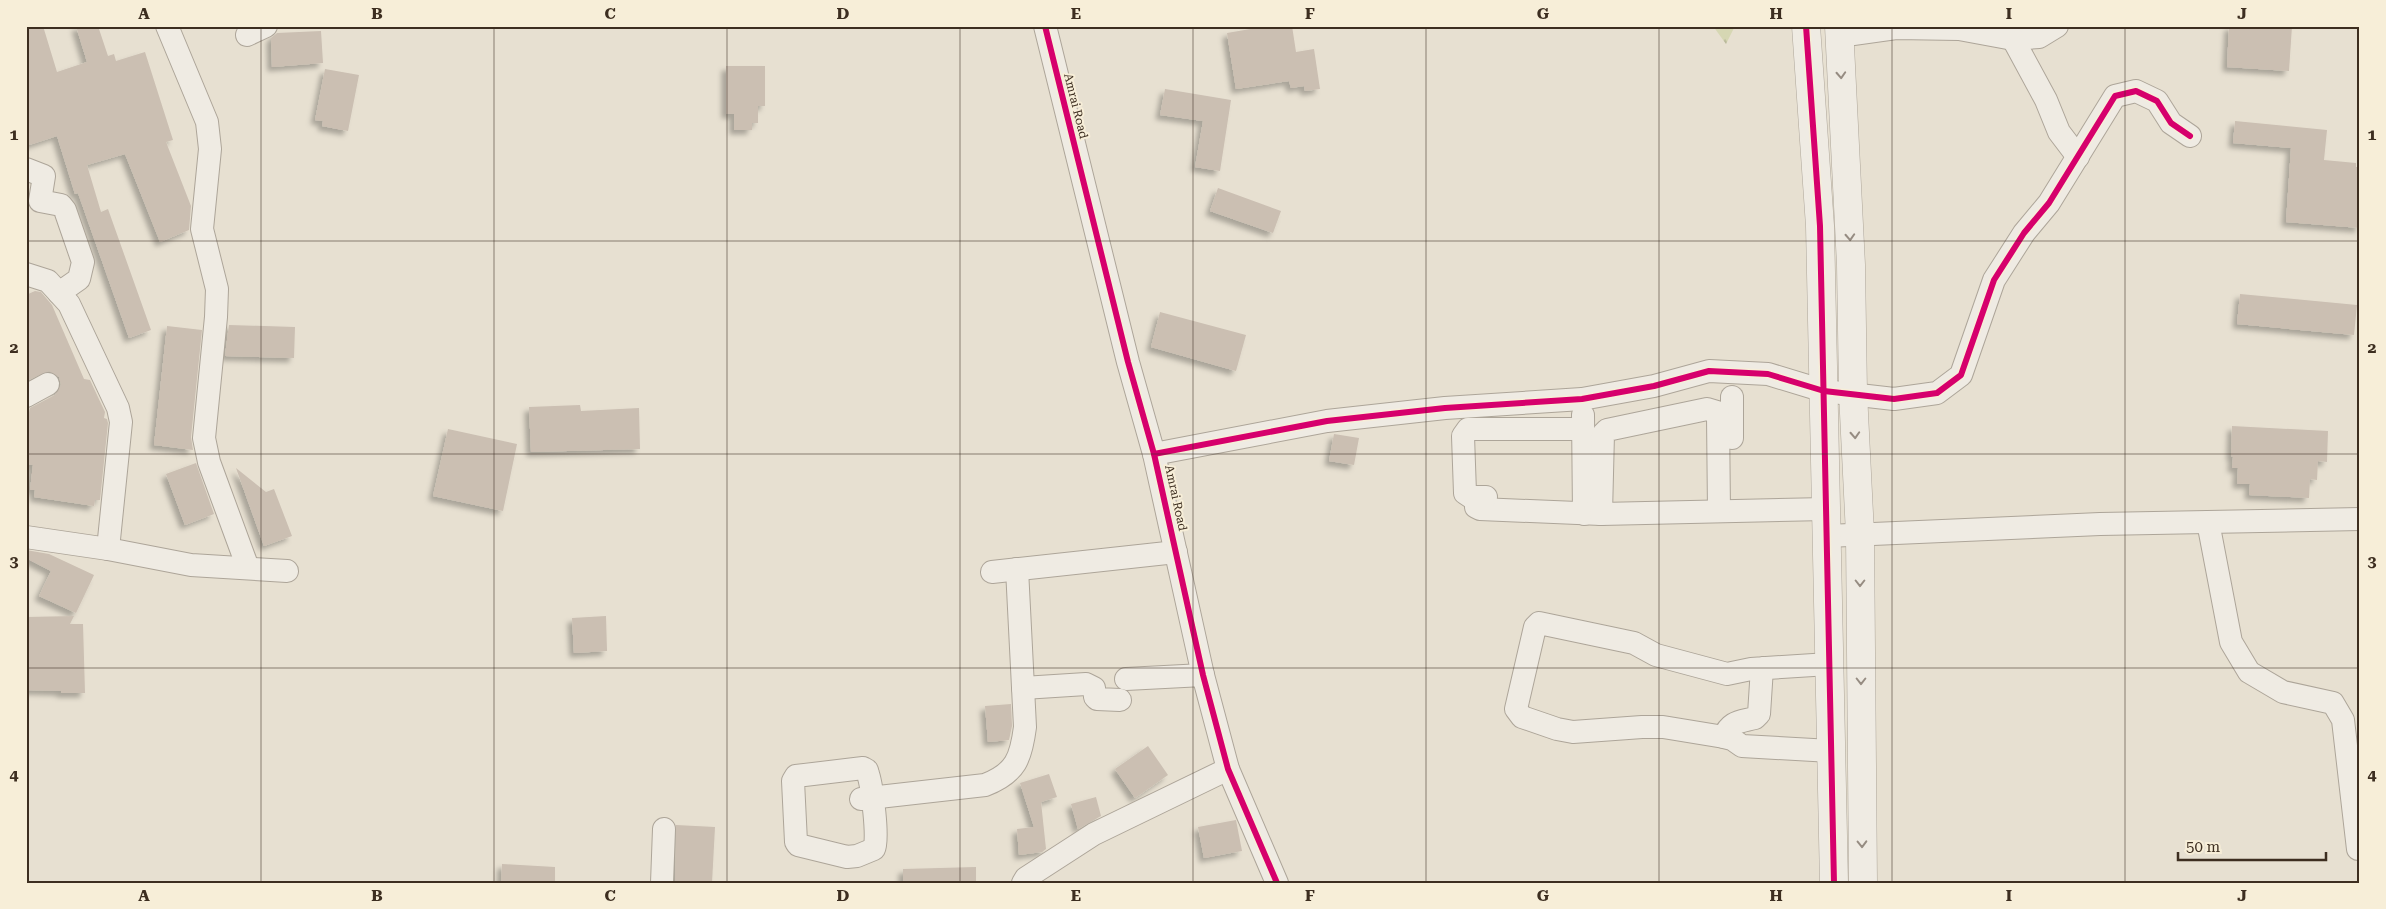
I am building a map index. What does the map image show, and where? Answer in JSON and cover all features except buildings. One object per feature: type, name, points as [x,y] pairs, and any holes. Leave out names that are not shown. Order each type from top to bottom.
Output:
[{"type":"street","points":[[167,26],[207,122],[210,136],[202,229],[217,289],[204,438],[209,462],[248,568]]},
{"type":"street","name":"Amrai Road","points":[[1045,26],[1128,362],[1154,454],[1203,675],[1228,769],[1277,883]]},
{"type":"street","points":[[1806,26],[1820,226],[1834,883]]},
{"type":"street","points":[[1863,883],[1860,534],[1853,393],[1851,265],[1839,31],[1896,28],[1959,29],[2013,39],[2040,37],[2057,26]]},
{"type":"street","points":[[2013,39],[2046,100],[2059,132],[2078,157]]},
{"type":"street","points":[[1154,454],[1327,421],[1445,408],[1582,399],[1654,386],[1709,371],[1768,374],[1824,391],[1894,399],[1915,398],[1937,393],[1961,375],[1994,280],[2024,232],[2049,202],[2115,96],[2136,91],[2158,101],[2170,123],[2190,136]]},
{"type":"street","points":[[26,170],[44,176],[40,201],[61,205],[65,210],[83,262],[79,279],[59,293]]},
{"type":"street","points":[[1821,265],[1851,265]]},
{"type":"street","points":[[26,274],[48,282],[69,304],[113,396],[122,422],[108,549]]},
{"type":"street","points":[[26,396],[48,384]]},
{"type":"street","points":[[1726,511],[1732,397]]},
{"type":"street","points":[[1582,399],[1589,509]]},
{"type":"street","points":[[1589,509],[1602,434],[1607,430],[1706,409],[1717,412],[1718,417],[1726,511]]},
{"type":"street","points":[[1583,429],[1468,429],[1463,436],[1466,496],[1476,497],[1476,507],[1480,510],[1726,511],[1826,509]]},
{"type":"street","points":[[1827,536],[2100,524],[2360,519]]},
{"type":"street","points":[[2208,522],[2231,642],[2249,672],[2283,692],[2333,703],[2343,720],[2359,852]]},
{"type":"street","points":[[26,537],[108,549],[191,565],[287,571]]},
{"type":"street","points":[[992,572],[1176,552]]},
{"type":"street","points":[[866,798],[985,785],[997,780],[1013,767],[1022,752],[1025,727],[1017,569]]},
{"type":"street","points":[[1830,664],[1762,668],[1727,674],[1656,655],[1634,643],[1544,623],[1535,626],[1516,709],[1522,717],[1557,729],[1573,732],[1663,727],[1732,739],[1742,746],[1831,751]]},
{"type":"street","points":[[1724,738],[1727,729],[1738,720],[1755,718],[1759,714],[1762,668]]},
{"type":"street","points":[[1023,688],[1086,684],[1094,688],[1097,699],[1123,689],[1203,675]]},
{"type":"street","points":[[863,768],[868,773],[866,798],[876,842],[874,849],[857,856],[847,857],[802,848],[796,842],[793,781],[796,776],[863,768]]},
{"type":"street","points":[[1023,883],[1026,878],[1094,834],[1228,769]]},
{"type":"street","points":[[662,883],[664,829]]},
{"type":"green space","points":[[1713,26],[1735,26],[1726,44]]},
{"type":"cycle path","points":[[1045,26],[1128,362],[1154,454],[1203,675],[1228,769],[1277,883]]},
{"type":"cycle path","points":[[1806,26],[1820,226],[1834,883]]},
{"type":"cycle path","points":[[1154,454],[1327,421],[1445,408],[1582,399],[1654,386],[1709,371],[1768,374],[1824,391],[1894,399],[1937,393],[1961,375],[1994,280],[2024,233],[2049,203],[2115,96],[2136,91],[2157,101],[2171,123],[2190,136]]}]
